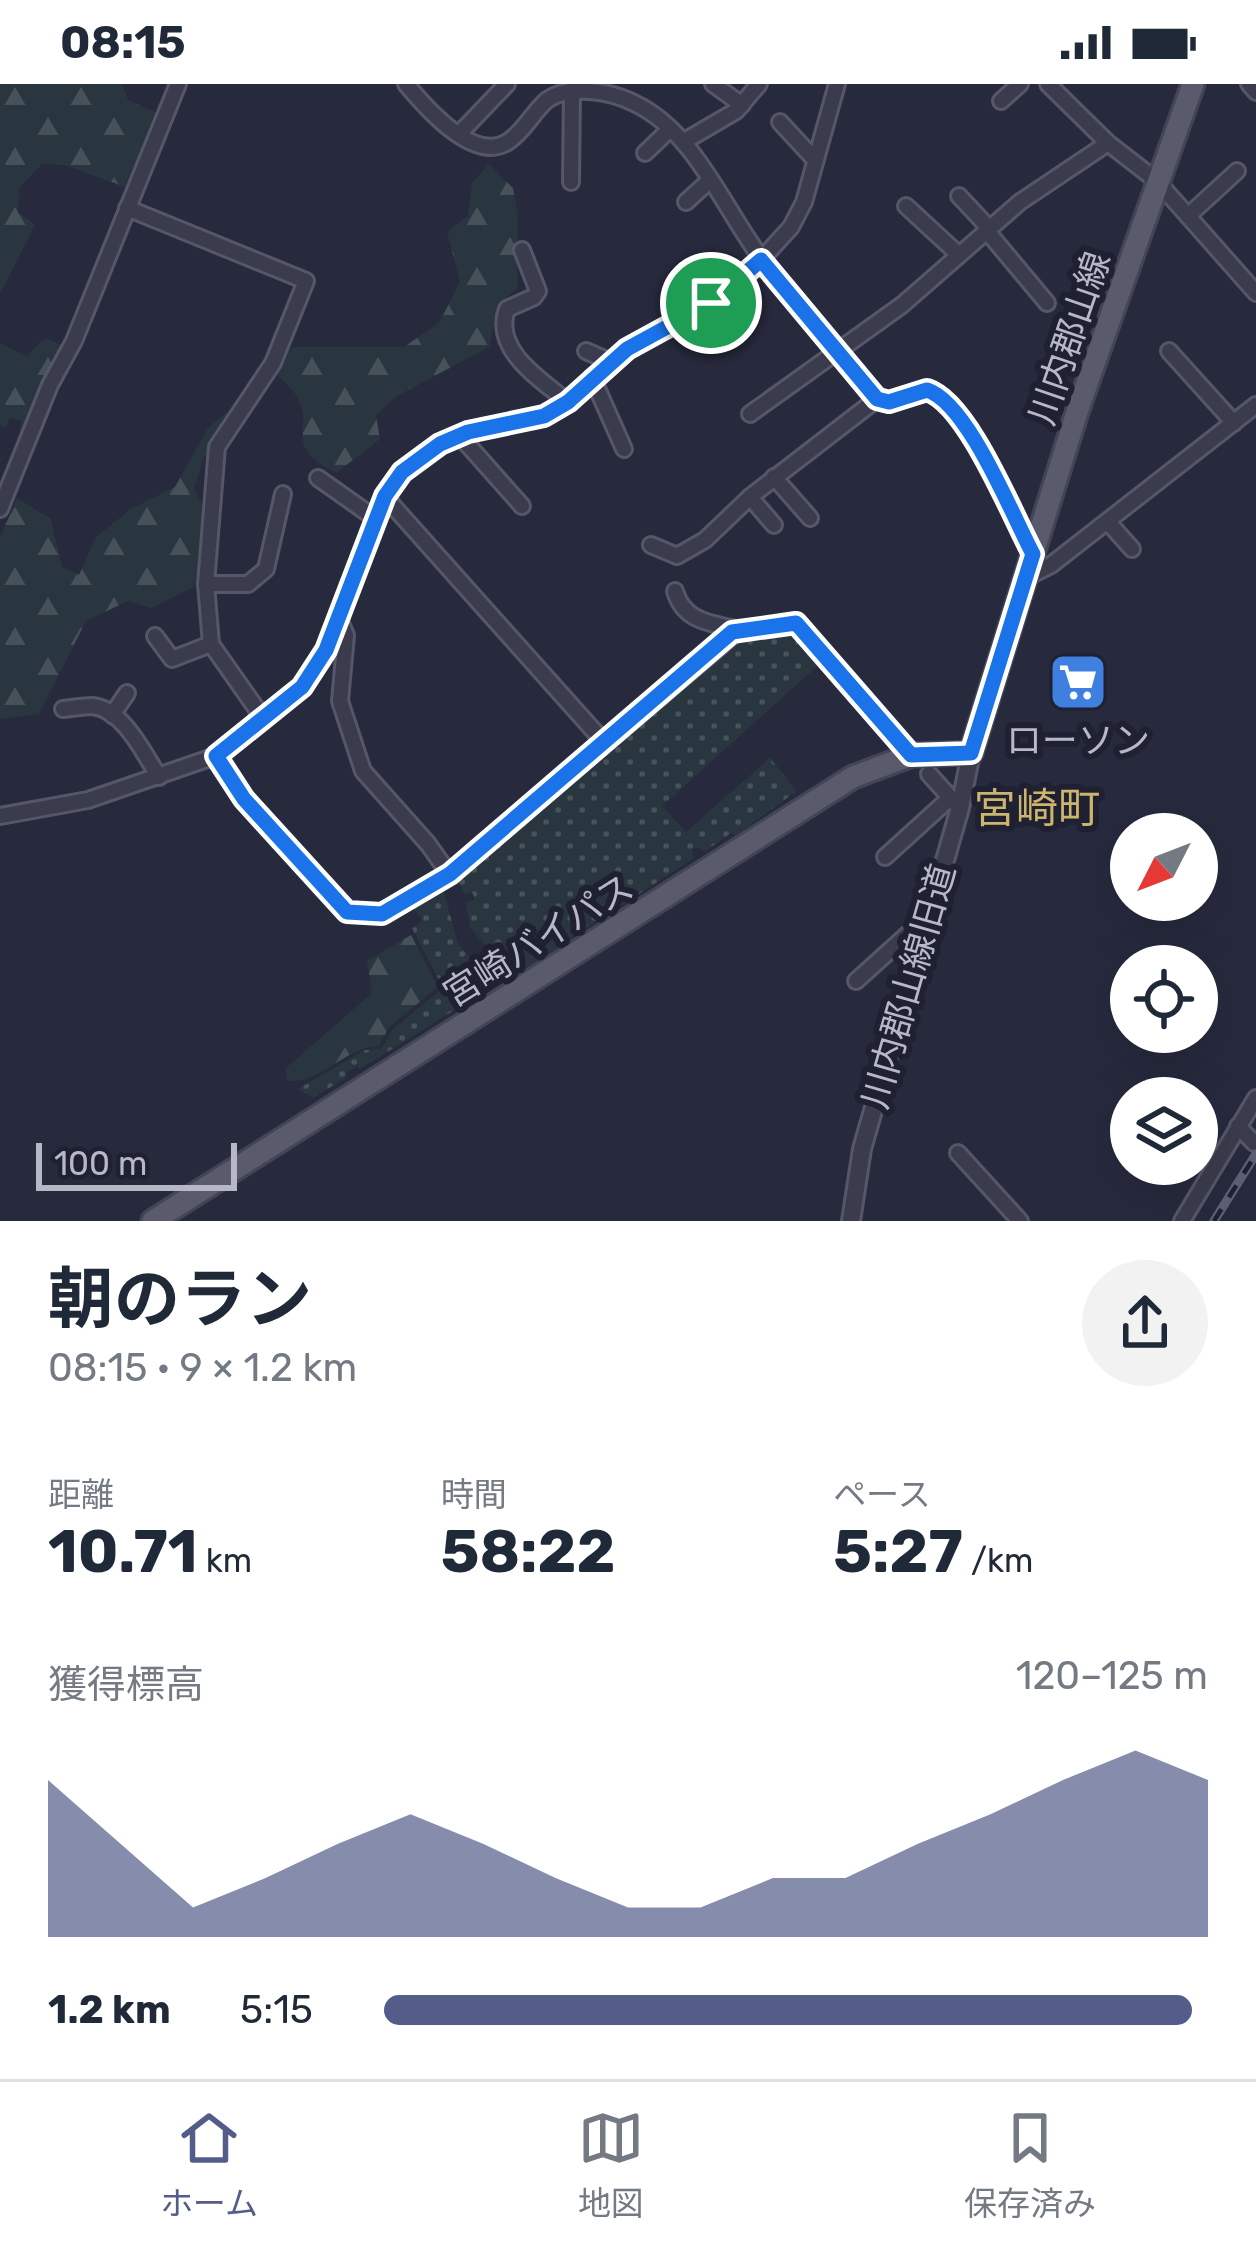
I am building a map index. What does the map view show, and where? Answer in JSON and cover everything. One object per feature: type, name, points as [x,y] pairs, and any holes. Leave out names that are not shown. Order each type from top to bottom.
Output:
[{"type":"main road","name":"川内郡山線","points":[[971,753],[1077,412],[1193,84]]},
{"type":"main road","name":"宮崎バイパス","points":[[154,1221],[867,770],[911,755],[971,753]]},
{"type":"street","points":[[0,508],[178,84]]},
{"type":"street","points":[[406,84],[459,134],[484,147],[498,147],[517,134],[549,97],[572,89],[637,104],[683,142],[761,260],[877,399],[889,402],[927,390],[946,399],[997,473],[1033,554]]},
{"type":"street","points":[[459,134],[507,84]]},
{"type":"street","points":[[713,84],[742,105]]},
{"type":"street","points":[[683,142],[742,105],[760,84]]},
{"type":"street","points":[[0,816],[88,800],[216,756],[302,687],[326,650],[385,496],[402,472],[440,444],[544,416],[568,402],[627,349],[711,303],[761,260],[791,227],[804,202],[837,84]]},
{"type":"street","points":[[1001,101],[1021,84]]},
{"type":"street","points":[[1048,84],[1108,143],[1157,181],[1256,292]]},
{"type":"street","points":[[1249,84],[1256,92]]},
{"type":"street","points":[[572,89],[572,182]]},
{"type":"street","points":[[780,122],[815,160]]},
{"type":"street","points":[[645,153],[670,129]]},
{"type":"street","points":[[750,414],[902,305],[1020,202],[1108,143]]},
{"type":"street","points":[[1188,216],[1237,171]]},
{"type":"street","points":[[686,202],[709,181]]},
{"type":"street","points":[[959,196],[1047,303]]},
{"type":"street","points":[[906,206],[958,254]]},
{"type":"street","points":[[127,208],[306,280],[273,363],[218,447],[206,584],[211,644],[263,718]]},
{"type":"street","points":[[522,250],[538,291],[507,309],[508,346],[568,402]]},
{"type":"street","points":[[586,351],[611,362]]},
{"type":"street","points":[[1169,351],[1234,423]]},
{"type":"street","points":[[592,377],[624,448]]},
{"type":"street","points":[[651,545],[677,556],[705,540],[774,477],[877,399]]},
{"type":"street","points":[[1024,579],[1051,565],[1256,405]]},
{"type":"street","points":[[460,436],[522,506]]},
{"type":"street","points":[[774,477],[810,518]]},
{"type":"street","points":[[318,478],[376,520]]},
{"type":"street","points":[[206,584],[248,584],[266,568],[283,494]]},
{"type":"street","points":[[385,496],[603,741]]},
{"type":"street","points":[[750,497],[774,525]]},
{"type":"street","points":[[1108,522],[1132,549]]},
{"type":"street","points":[[675,591],[679,605],[696,620],[739,630],[796,623],[911,755]]},
{"type":"street","points":[[339,619],[346,635],[340,700],[362,771],[450,874]]},
{"type":"street","points":[[216,756],[244,799],[347,912],[382,914],[450,874],[739,630]]},
{"type":"street","points":[[155,636],[172,659],[211,644]]},
{"type":"street","points":[[112,716],[127,693]]},
{"type":"street","points":[[63,709],[95,706],[112,716],[159,776]]},
{"type":"street","name":"川内郡山線旧道","points":[[851,1221],[862,1149],[971,753]]},
{"type":"street","points":[[885,857],[955,803],[929,774]]},
{"type":"street","points":[[856,981],[907,935],[922,929]]},
{"type":"street","points":[[1182,1221],[1256,1097]]},
{"type":"street","points":[[1238,1126],[1254,1143]]},
{"type":"street","points":[[958,1153],[1015,1215],[996,1221]]},
{"type":"green space","points":[[0,84],[122,84],[128,100],[157,113],[125,187],[65,165],[42,164],[20,187],[18,212],[35,225],[0,294]]},
{"type":"green space","points":[[489,164],[513,188],[517,288],[498,306],[489,347],[395,397],[376,415],[380,439],[336,473],[304,446],[298,398],[278,375],[292,347],[404,347],[439,323],[460,282],[447,232],[468,216],[472,183]]},
{"type":"green space","points":[[48,339],[64,346],[24,434],[21,421],[10,418],[5,428],[0,425],[0,343],[27,357]]},
{"type":"green space","points":[[241,400],[203,459],[194,489],[204,507],[195,586],[151,608],[128,601],[86,621],[39,714],[0,719],[0,537],[17,498],[51,519],[62,567],[79,575],[96,537],[131,509],[175,487],[208,428]]},
{"type":"green space","points":[[794,628],[824,660],[662,806],[686,832],[770,758],[797,791],[736,835],[731,833],[704,852],[698,847],[692,850],[694,858],[514,976],[470,928],[466,903],[475,899],[472,892],[465,894],[455,877],[733,640]]},
{"type":"green space","points":[[442,885],[458,944],[495,985],[360,1069],[357,1066],[313,1098],[298,1089],[365,1050],[381,1049],[392,1030],[443,988],[412,928],[422,921],[410,902]]},
{"type":"green space","points":[[411,935],[438,987],[389,1027],[379,1046],[355,1052],[311,1077],[287,1081],[285,1069],[372,993],[367,961]]},
{"type":"building","name":"ローソン","points":[[1074,660],[1093,666],[1082,705],[1063,699]]},
{"type":"railway","points":[[1214,1221],[1256,1154]]},
{"type":"place","name":"ローソン","points":[[1078,682]]},
{"type":"district","name":"宮崎町","points":[[1037,808]]},
{"type":"route","points":[[761,260],[877,399],[889,402],[927,390],[946,399],[997,473],[1033,554],[971,753],[911,755],[796,623],[743,629],[732,632],[450,874],[382,914],[347,912],[244,799],[216,756],[302,687],[326,650],[385,496],[402,472],[440,444],[468,432],[544,416],[568,402],[627,349],[711,303],[761,260]]}]
